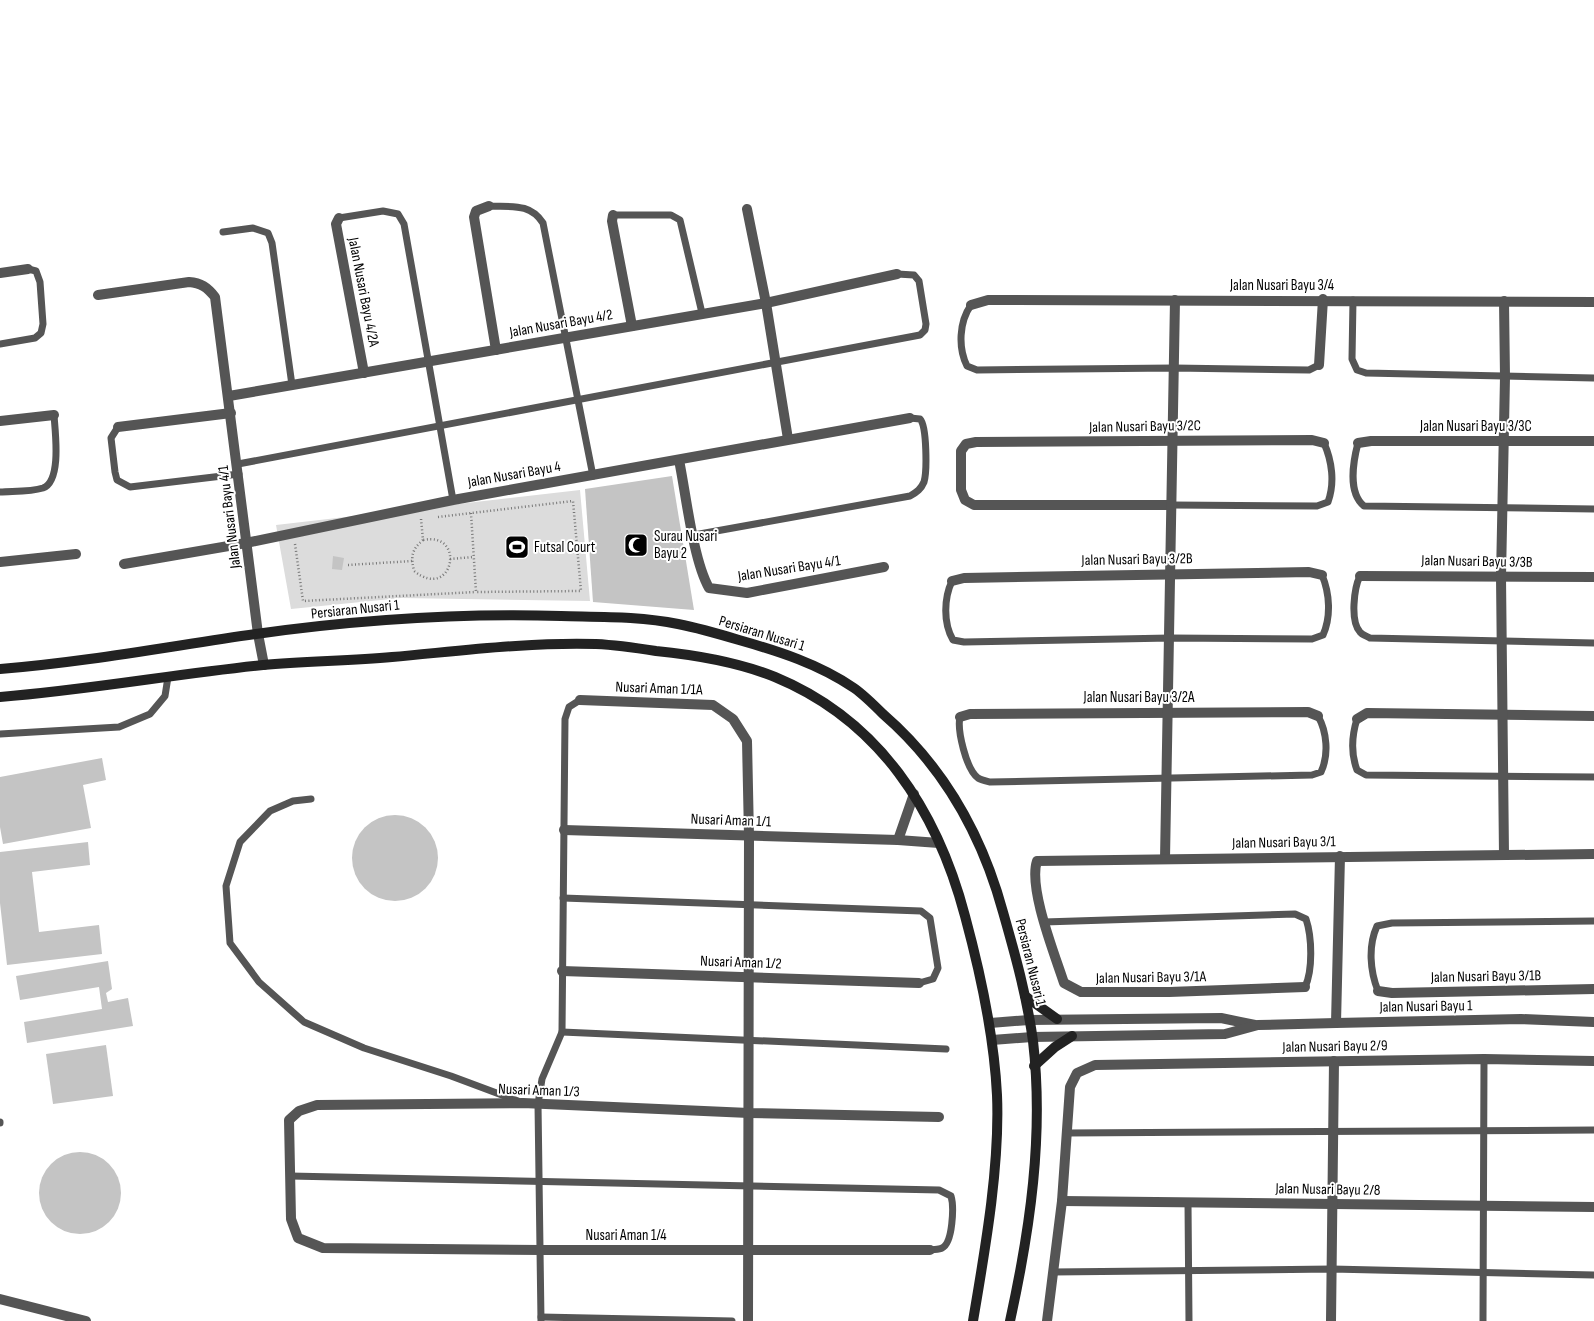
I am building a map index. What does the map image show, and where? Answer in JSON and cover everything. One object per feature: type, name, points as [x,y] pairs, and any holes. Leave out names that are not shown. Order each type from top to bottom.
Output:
[{"type":"main road","name":"Persiaran Nusari 1","points":[[0,669],[160,650],[258,634],[398,619],[514,614],[630,618],[684,625],[776,651],[806,662],[854,688],[906,733],[929,760],[959,803],[992,872],[1025,996],[1032,1037],[1037,1104],[1036,1159],[1022,1268],[1010,1321]]},
{"type":"main road","points":[[0,697],[55,692],[264,665],[390,657],[507,646],[598,644],[703,657],[772,675],[804,690],[837,712],[875,742],[914,794],[952,869],[978,963],[990,1023],[997,1097],[994,1173],[973,1321]]},
{"type":"main road","points":[[1025,996],[1057,1019]]},
{"type":"main road","points":[[1034,1066],[1055,1047],[1072,1036]]},
{"type":"street","points":[[489,206],[476,211],[474,217],[496,350]]},
{"type":"street","points":[[747,209],[777,364],[788,439]]},
{"type":"street","points":[[613,214],[612,221],[632,326]]},
{"type":"street","name":"Jalan Nusari Bayu 4/2A","points":[[339,218],[336,224],[364,373]]},
{"type":"street","points":[[0,273],[28,269]]},
{"type":"street","name":"Jalan Nusari Bayu 4/2","points":[[229,396],[766,303],[897,274]]},
{"type":"street","name":"Jalan Nusari Bayu 4/1","points":[[98,295],[189,282],[200,283],[208,288],[215,297],[258,634],[264,665]]},
{"type":"street","points":[[1319,365],[1322,299]]},
{"type":"street","name":"Jalan Nusari Bayu 3/4","points":[[971,305],[988,300],[1322,299],[1594,302]]},
{"type":"street","points":[[1165,859],[1170,712],[1170,573],[1175,300]]},
{"type":"street","points":[[1504,301],[1505,377],[1501,506],[1501,715],[1504,776],[1504,854]]},
{"type":"street","points":[[118,427],[231,413]]},
{"type":"street","points":[[0,421],[54,415]]},
{"type":"street","name":"Jalan Nusari Bayu 4","points":[[124,564],[246,543],[453,500],[910,418]]},
{"type":"street","name":"Jalan Nusari Bayu 3/2C","points":[[1172,505],[974,505],[965,500],[961,490],[961,451],[966,444],[976,442],[1312,440],[1324,443]]},
{"type":"street","name":"Jalan Nusari Bayu 3/3C","points":[[1358,444],[1371,441],[1594,441]]},
{"type":"street","name":"Jalan Nusari Bayu 4/1","points":[[679,460],[703,577],[710,588],[728,592],[747,593],[884,567]]},
{"type":"street","points":[[0,562],[76,554]]},
{"type":"street","name":"Jalan Nusari Bayu 3/2B","points":[[952,581],[964,578],[1170,573],[1309,572],[1322,576]]},
{"type":"street","name":"Jalan Nusari Bayu 3/3B","points":[[1360,576],[1594,577]]},
{"type":"street","name":"Nusari Aman 1/1A","points":[[580,700],[713,706],[733,718],[747,741],[749,836],[748,1321]]},
{"type":"street","name":"Jalan Nusari Bayu 3/2A","points":[[960,717],[970,714],[1170,712],[1308,712],[1318,716]]},
{"type":"street","points":[[1357,718],[1367,713],[1594,716]]},
{"type":"street","points":[[898,840],[914,794]]},
{"type":"street","name":"Nusari Aman 1/1","points":[[564,830],[898,840],[939,843]]},
{"type":"street","name":"Jalan Nusari Bayu 3/1","points":[[1044,922],[1034,870],[1037,861],[1594,854]]},
{"type":"street","points":[[1336,1022],[1340,856]]},
{"type":"street","name":"Jalan Nusari Bayu 3/1A","points":[[1044,922],[1064,983],[1081,992],[1169,992],[1305,987]]},
{"type":"street","name":"Nusari Aman 1/2","points":[[562,971],[919,983]]},
{"type":"street","name":"Jalan Nusari Bayu 3/1B","points":[[1378,991],[1392,993],[1594,989]]},
{"type":"street","name":"Jalan Nusari Bayu 1","points":[[990,1023],[1057,1019],[1221,1018],[1258,1025],[1520,1019],[1594,1022]]},
{"type":"street","name":"Jalan Nusari Bayu 1","points":[[992,1040],[1032,1037],[1225,1034],[1258,1025]]},
{"type":"street","name":"Jalan Nusari Bayu 2/9","points":[[1067,1133],[1070,1087],[1077,1073],[1094,1065],[1484,1059],[1594,1061]]},
{"type":"street","points":[[1331,1321],[1334,1061]]},
{"type":"street","name":"Nusari Aman 1/3","points":[[323,1248],[298,1238],[291,1219],[289,1120],[298,1111],[317,1105],[523,1103],[749,1113],[939,1117]]},
{"type":"street","points":[[1047,1321],[1062,1201],[1067,1133]]},
{"type":"street","name":"Jalan Nusari Bayu 2/8","points":[[1062,1201],[1594,1208]]},
{"type":"street","name":"Nusari Aman 1/4","points":[[323,1248],[930,1250]]},
{"type":"street","points":[[0,1299],[86,1321]]},
{"type":"lane","points":[[489,206],[528,208],[537,213],[543,223],[593,476]]},
{"type":"lane","points":[[339,218],[383,211],[398,214],[404,224],[453,500]]},
{"type":"lane","points":[[613,214],[672,215],[680,220],[702,313]]},
{"type":"lane","points":[[223,232],[253,228],[268,233],[272,243],[292,385]]},
{"type":"lane","points":[[0,344],[35,338],[41,333],[40,282],[36,272],[28,269]]},
{"type":"lane","points":[[118,427],[111,438],[115,472],[117,480],[130,487],[238,469],[440,427],[777,364],[920,335],[925,330],[926,324],[919,281],[914,275],[897,274]]},
{"type":"lane","points":[[1353,300],[1352,359],[1357,370],[1366,373],[1594,378]]},
{"type":"lane","points":[[971,305],[963,317],[962,355],[968,366],[977,370],[1174,368],[1309,370],[1319,365]]},
{"type":"lane","points":[[0,492],[42,488],[49,484],[55,467],[54,415]]},
{"type":"lane","points":[[694,535],[910,496],[920,490],[926,470],[924,426],[920,419],[910,418]]},
{"type":"lane","points":[[1172,505],[1317,506],[1328,502],[1331,494],[1330,458],[1324,443]]},
{"type":"lane","points":[[1358,444],[1354,456],[1354,492],[1356,500],[1364,506],[1501,506],[1594,509]]},
{"type":"lane","points":[[952,581],[946,593],[947,629],[953,640],[964,642],[1170,638],[1312,639],[1323,635],[1328,623],[1328,588],[1322,576]]},
{"type":"lane","points":[[1360,576],[1354,587],[1355,624],[1360,633],[1370,638],[1594,643]]},
{"type":"lane","points":[[0,734],[119,728],[150,714],[165,696],[168,677]]},
{"type":"lane","points":[[580,700],[569,707],[564,719],[562,1032],[542,1078],[538,1104],[542,1250],[541,1319],[732,1321]]},
{"type":"lane","points":[[960,717],[958,726],[970,766],[978,778],[990,782],[1167,776],[1312,775],[1321,772],[1326,761],[1324,726],[1318,716]]},
{"type":"lane","points":[[1357,718],[1353,731],[1353,760],[1356,770],[1366,775],[1594,777]]},
{"type":"lane","points":[[311,800],[293,801],[270,811],[240,842],[226,886],[230,943],[259,982],[304,1022],[364,1048],[451,1076],[523,1103]]},
{"type":"lane","points":[[563,898],[921,911],[930,918],[938,968],[933,979],[919,983]]},
{"type":"lane","points":[[1044,922],[1295,914],[1306,919],[1309,928],[1309,978],[1305,987]]},
{"type":"lane","points":[[1378,991],[1373,978],[1371,939],[1377,926],[1392,923],[1594,921]]},
{"type":"lane","points":[[562,1032],[946,1049]]},
{"type":"lane","points":[[1483,1321],[1484,1059]]},
{"type":"lane","points":[[1067,1133],[1594,1130]]},
{"type":"lane","points":[[290,1176],[940,1190],[951,1196],[954,1206],[948,1242],[942,1248],[930,1250]]},
{"type":"lane","points":[[1188,1203],[1189,1321]]},
{"type":"lane","points":[[1053,1272],[1332,1269],[1594,1275]]},
{"type":"path","points":[[295,543],[303,601],[476,592],[581,591],[574,502],[411,520]]},
{"type":"path","points":[[471,513],[476,592]]},
{"type":"path","points":[[421,519],[423,540]]},
{"type":"path","points":[[432,538],[445,544],[450,559],[450,566],[446,574],[437,579],[421,577],[414,571],[412,561],[414,547],[423,540],[432,538]]},
{"type":"path","points":[[450,559],[474,557]]},
{"type":"path","points":[[348,565],[412,561]]},
{"type":"shaded area","points":[[580,490],[590,601],[401,598],[291,609],[276,525]]},
{"type":"building","name":"Surau Nusari Bayu 2","points":[[672,476],[694,610],[593,602],[585,489]]},
{"type":"building","points":[[333,556],[344,558],[342,570],[332,569]]},
{"type":"building","points":[[102,758],[106,780],[83,785],[91,828],[3,844],[0,827],[0,777]]},
{"type":"building","points":[[395,815],[412,818],[431,834],[435,841],[438,858],[435,875],[419,894],[412,898],[395,901],[378,898],[359,882],[355,875],[352,858],[355,841],[371,822],[378,818]]},
{"type":"building","points":[[88,842],[90,865],[32,872],[39,932],[99,925],[102,954],[7,965],[0,903],[0,852]]},
{"type":"building","points":[[108,961],[112,989],[106,993],[108,1002],[128,998],[133,1026],[27,1043],[24,1022],[102,1009],[99,987],[20,1000],[16,976]]},
{"type":"building","points":[[106,1045],[113,1096],[53,1104],[46,1054]]},
{"type":"building","points":[[80,1152],[96,1155],[109,1164],[118,1177],[121,1193],[118,1209],[109,1222],[96,1231],[80,1234],[64,1231],[51,1222],[42,1209],[39,1193],[42,1177],[51,1164],[64,1155]]},
{"type":"place","name":"Surau Nusari Bayu 2","points":[[636,545]]},
{"type":"place","name":"Futsal Court","points":[[517,547]]}]
